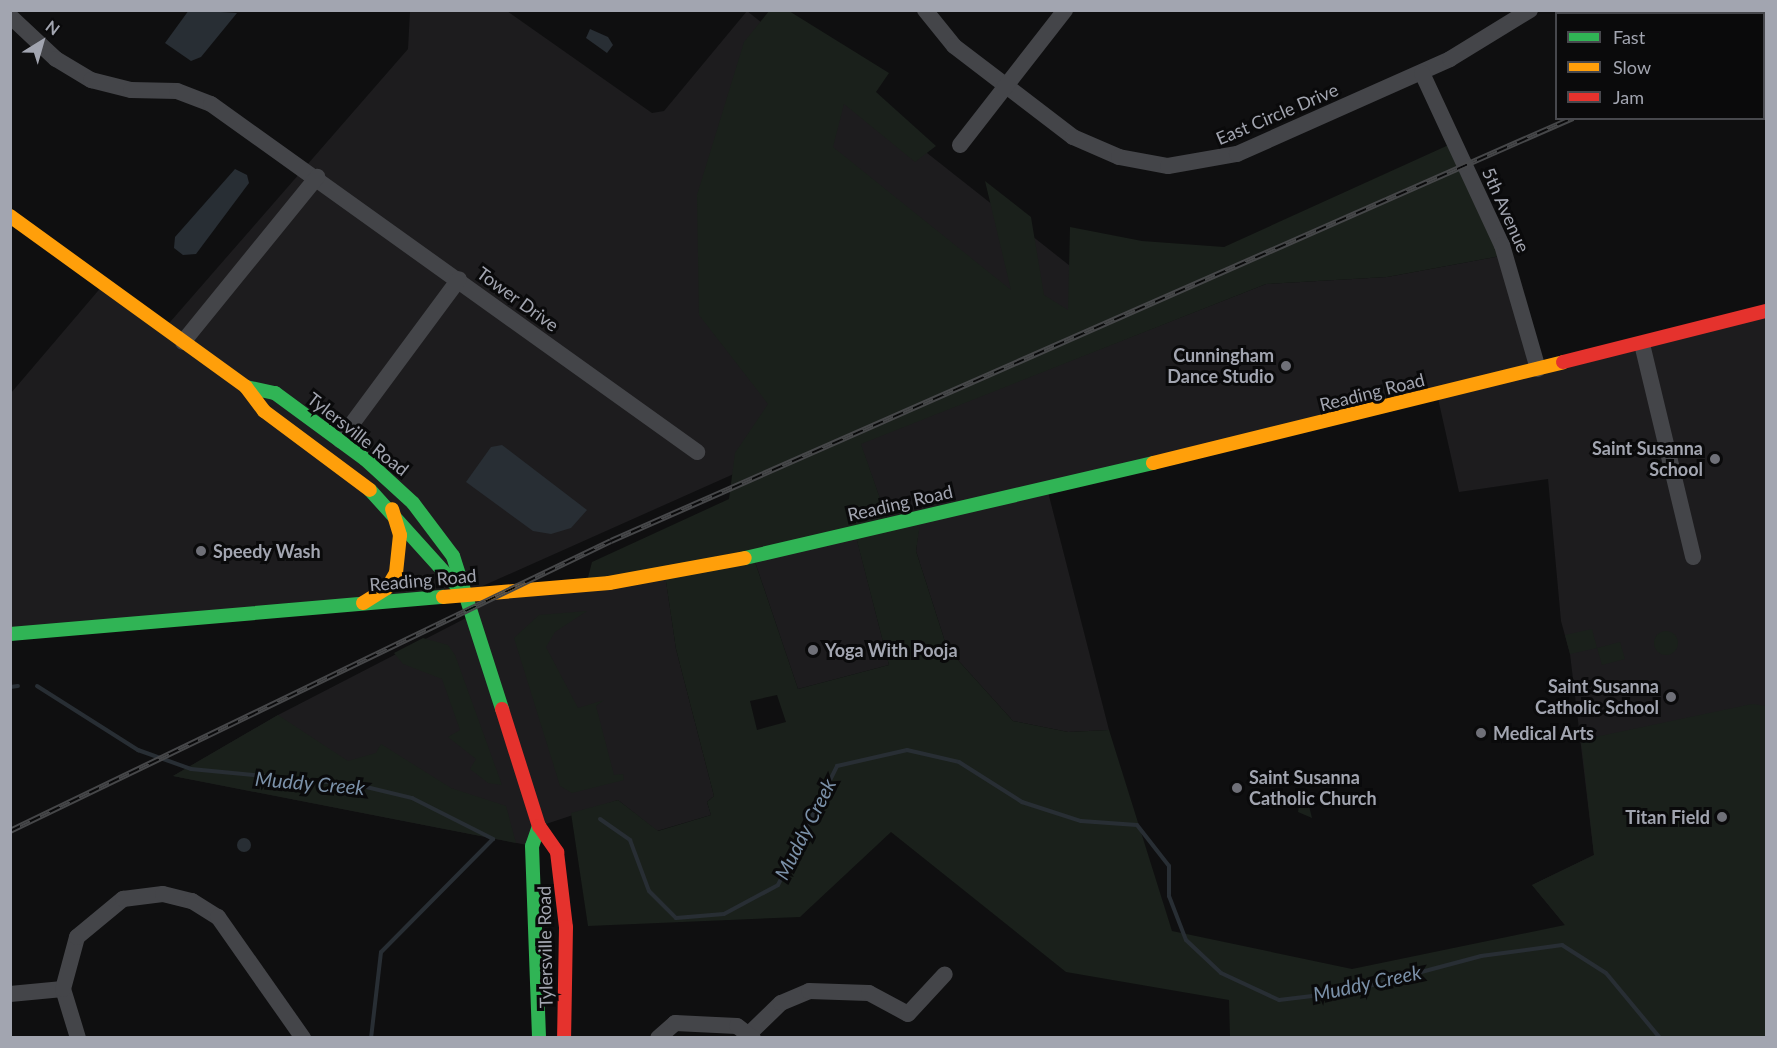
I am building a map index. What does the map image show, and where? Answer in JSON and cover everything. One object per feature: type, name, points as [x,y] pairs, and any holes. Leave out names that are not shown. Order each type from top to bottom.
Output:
[{"type":"main road","name":"Tylersville Road","points":[[10,216],[246,387],[264,411],[392,509],[443,576],[464,594]]},
{"type":"main road","name":"Reading Road","points":[[15,631],[609,583],[701,568],[1642,344],[1767,311]]},
{"type":"main road","name":"Tylersville Road","points":[[246,387],[275,393],[340,440],[399,488],[427,519],[453,556],[540,826],[557,852],[562,880],[564,1038]]},
{"type":"main road","points":[[361,604],[387,588],[396,573],[400,535],[392,509]]},
{"type":"main road","name":"Tylersville Road","points":[[539,1038],[539,927],[532,846],[540,826]]},
{"type":"street","name":"East Circle Drive","points":[[924,10],[954,46],[1005,87],[1091,147],[1168,166],[1237,154],[1422,73],[1530,10]]},
{"type":"street","points":[[960,145],[1065,10]]},
{"type":"street","name":"Tower Drive","points":[[10,16],[73,72],[110,87],[177,92],[203,100],[459,279],[697,452]]},
{"type":"street","name":"5th Avenue","points":[[1422,73],[1502,245],[1538,369]]},
{"type":"street","points":[[183,342],[310,173]]},
{"type":"street","points":[[340,440],[459,279]]},
{"type":"street","points":[[1642,344],[1693,557]]},
{"type":"street","points":[[78,1038],[63,989],[68,955],[90,921],[133,896],[173,895],[210,911],[225,924],[303,1038]]},
{"type":"street","points":[[658,1038],[675,1023],[737,1026],[751,1035],[782,1003],[809,992],[869,993],[908,1014],[945,974]]},
{"type":"street","points":[[10,994],[63,989]]},
{"type":"shaded area","points":[[189,10],[237,13],[201,57],[191,61],[165,43]]},
{"type":"shaded area","points":[[410,11],[507,11],[652,113],[664,111],[747,11],[1117,303],[467,593],[665,574],[676,649],[714,796],[707,802],[711,815],[657,831],[618,800],[540,826],[532,846],[173,776],[278,715],[466,618],[464,594],[11,631],[11,393],[103,285],[164,329],[408,49]]},
{"type":"shaded area","points":[[769,11],[789,11],[889,73],[876,92],[936,146],[915,162],[844,104],[833,147],[1011,290],[985,181],[1031,217],[1044,295],[1068,310],[1070,227],[1142,241],[1224,247],[1453,143],[1506,255],[1387,277],[1266,284],[861,444],[889,524],[921,517],[916,551],[947,648],[1013,721],[1068,732],[1109,730],[1172,931],[1352,969],[1565,925],[1532,885],[1594,855],[1581,740],[1752,704],[1766,706],[1766,1037],[1230,1037],[1229,1000],[1066,972],[891,832],[800,917],[588,926],[571,813],[618,800],[658,831],[711,815],[707,802],[714,796],[676,649],[665,575],[586,585],[592,562],[729,499],[735,453],[768,404],[699,315],[697,195],[744,42]],"holes":[[[855,533],[889,665],[798,689],[753,556]],[[777,695],[786,722],[757,730],[750,701]]]},
{"type":"shaded area","points":[[590,29],[608,37],[613,45],[607,53],[586,38]]},
{"type":"shaded area","points":[[235,169],[247,175],[249,183],[196,254],[183,255],[174,248],[175,237]]},
{"type":"shaded area","points":[[1506,255],[1538,369],[1766,311],[1766,1037],[1657,1037],[1532,885],[1594,855],[1570,654],[1561,621],[1548,479],[1459,492],[1437,394],[1047,488],[1109,730],[1068,732],[1013,721],[947,648],[916,551],[920,517],[889,524],[860,443],[1266,284],[1387,277]]},
{"type":"shaded area","points":[[502,445],[587,510],[571,528],[551,534],[533,531],[466,482],[491,447]]},
{"type":"shaded area","points":[[855,532],[889,665],[798,689],[753,556]]},
{"type":"shaded area","points":[[587,611],[555,632],[546,647],[578,708],[604,700],[596,706],[614,775],[623,774],[624,780],[572,793],[560,786],[514,638],[539,615]]},
{"type":"shaded area","points":[[1592,629],[1597,648],[1570,654],[1565,635]]},
{"type":"shaded area","points":[[1661,631],[1671,631],[1678,638],[1678,648],[1671,655],[1661,655],[1654,648],[1654,638]]},
{"type":"shaded area","points":[[423,638],[448,645],[455,655],[502,785],[488,783],[470,769],[476,759],[448,737],[460,730],[442,679],[403,664],[394,653]]},
{"type":"shaded area","points":[[1620,642],[1625,659],[1602,665],[1597,648]]},
{"type":"shaded area","points":[[278,715],[348,761],[376,753],[381,744],[451,788],[506,806],[516,843],[173,776]]},
{"type":"shaded area","points":[[1301,794],[1306,794],[1312,818],[1298,812]]},
{"type":"shaded area","points":[[241,838],[247,838],[251,845],[247,852],[241,852],[237,848],[237,842]]},
{"type":"waterway","name":"Muddy Creek","points":[[10,687],[18,686]]},
{"type":"waterway","name":"Muddy Creek","points":[[37,686],[138,750],[191,769],[358,785],[412,798],[493,839],[381,952],[371,1038]]},
{"type":"waterway","name":"Muddy Creek","points":[[600,819],[630,840],[649,891],[676,918],[724,914],[778,885],[837,766],[907,750],[959,762],[1022,802],[1081,821],[1137,825],[1169,866],[1169,896],[1186,940],[1221,973],[1279,1000],[1346,992],[1481,956],[1562,945],[1606,973],[1660,1038]]},
{"type":"railway","points":[[10,831],[611,541],[1568,120]]},
{"type":"traffic: fast","points":[[246,387],[275,393],[365,459],[413,503],[453,556],[502,709]]},
{"type":"traffic: fast","points":[[745,558],[1153,463]]},
{"type":"traffic: fast","points":[[370,490],[464,594]]},
{"type":"traffic: fast","points":[[10,634],[443,597]]},
{"type":"traffic: fast","points":[[539,826],[532,846],[539,1038]]},
{"type":"traffic: slow","points":[[10,216],[246,387],[264,411],[370,490]]},
{"type":"traffic: slow","points":[[1153,463],[1563,362]]},
{"type":"traffic: slow","points":[[363,603],[387,588],[396,573],[400,535],[392,509]]},
{"type":"traffic: slow","points":[[443,597],[609,583],[745,558]]},
{"type":"traffic: jam","points":[[1563,362],[1766,311]]},
{"type":"traffic: jam","points":[[502,709],[539,826],[557,852],[566,927],[564,1038]]},
{"type":"place","name":"Cunningham Dance Studio","points":[[1286,366]]},
{"type":"place","name":"Saint Susanna School","points":[[1715,459]]},
{"type":"place","name":"Speedy Wash","points":[[201,551]]},
{"type":"place","name":"Yoga With Pooja","points":[[813,650]]},
{"type":"place","name":"Saint Susanna Catholic School","points":[[1671,697]]},
{"type":"place","name":"Medical Arts","points":[[1481,733]]},
{"type":"place","name":"Saint Susanna Catholic Church","points":[[1237,788]]},
{"type":"place","name":"Titan Field","points":[[1722,817]]}]
